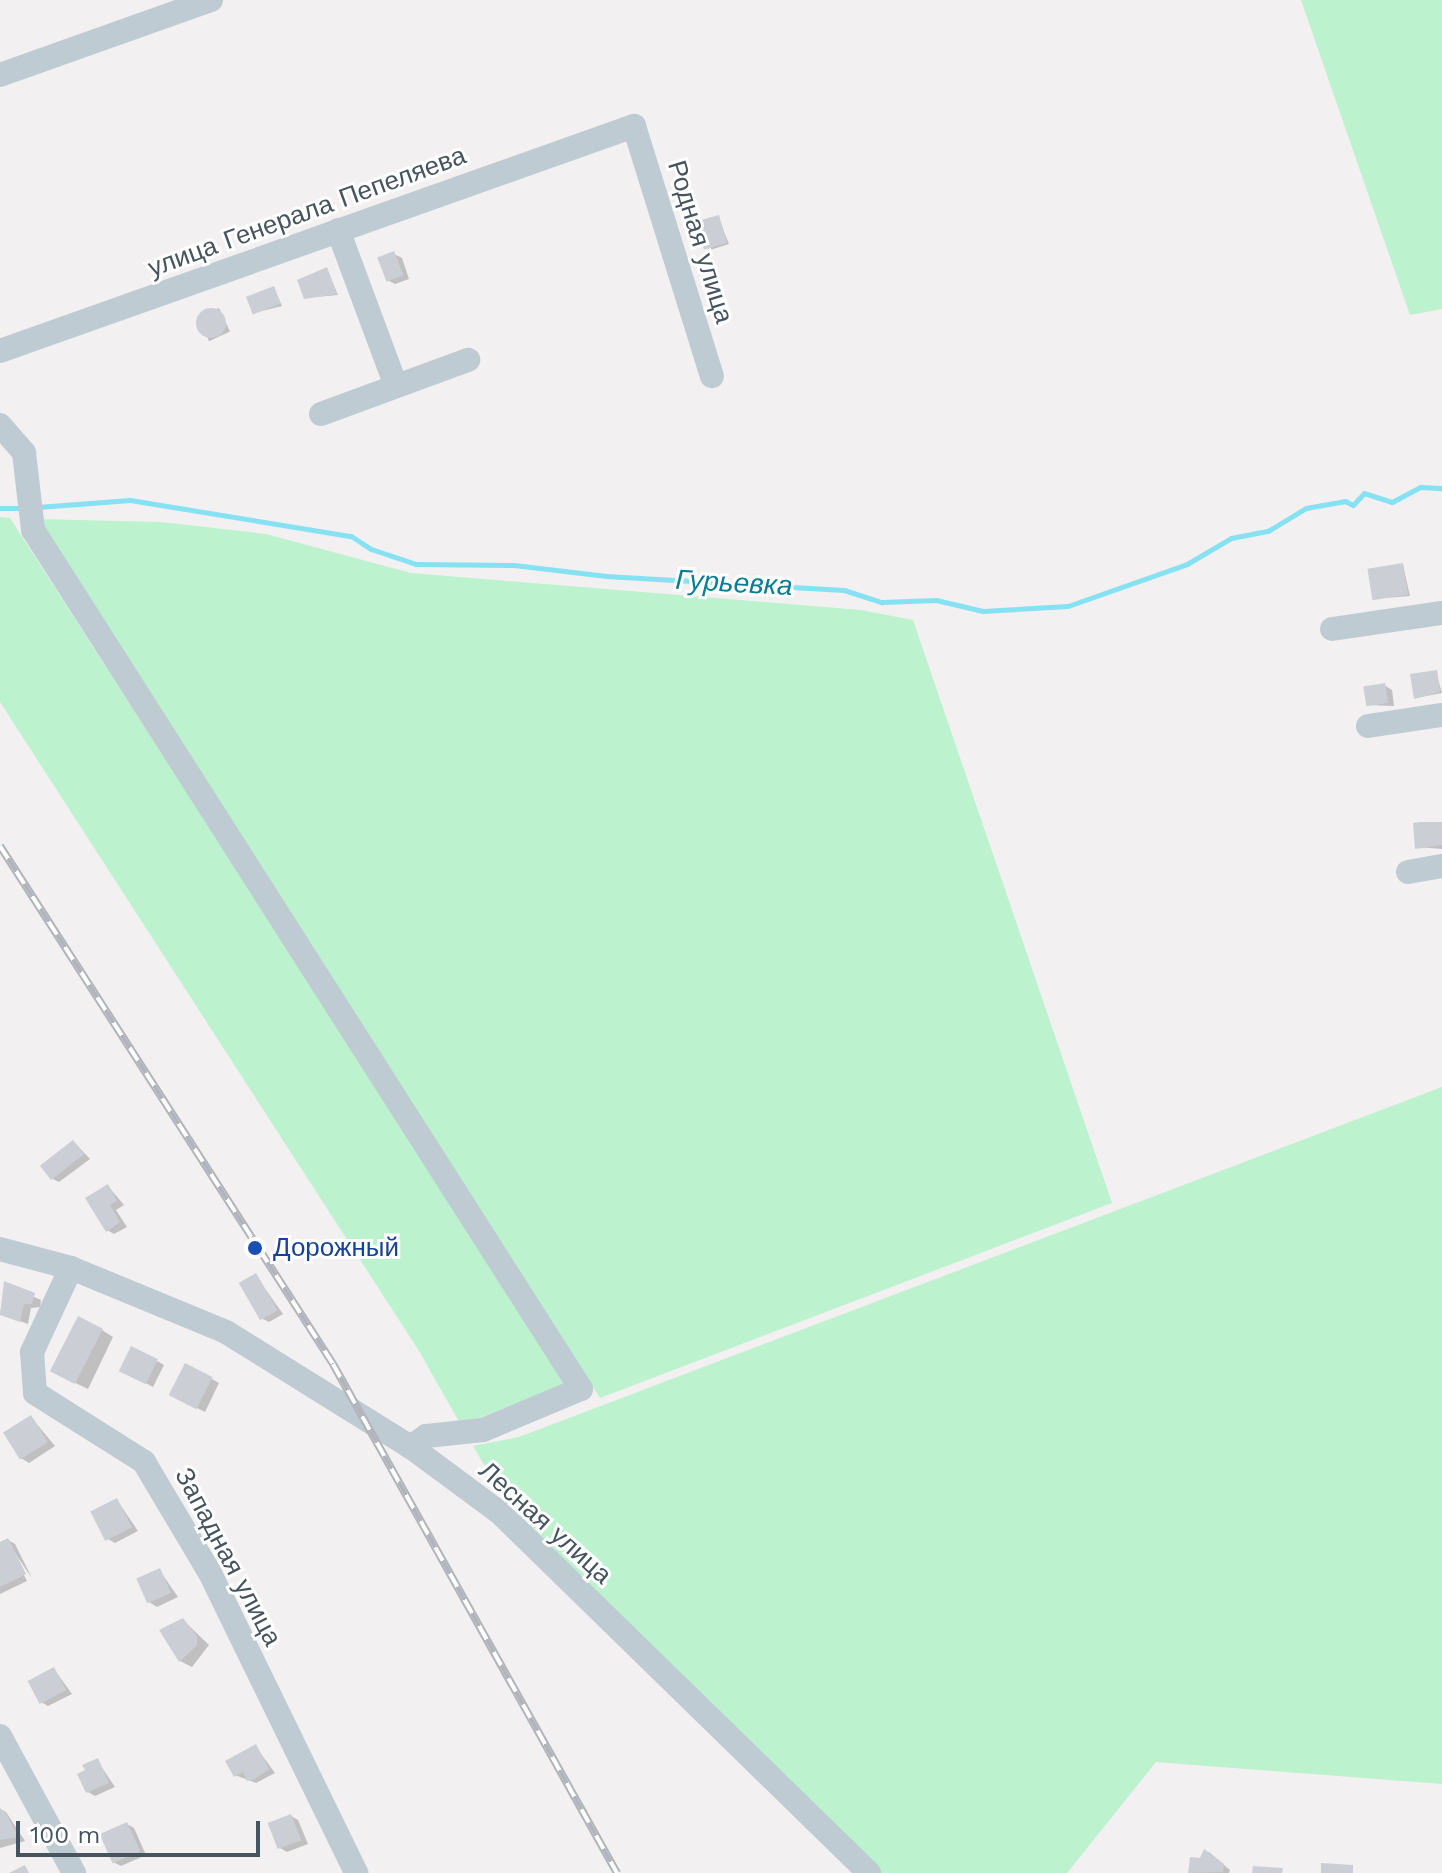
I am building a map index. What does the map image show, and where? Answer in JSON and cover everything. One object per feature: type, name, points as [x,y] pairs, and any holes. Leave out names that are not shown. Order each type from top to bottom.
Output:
[{"type":"street","points":[[0,75],[211,0]]},
{"type":"street","name":"улица Генерала Пепеляева","points":[[0,351],[634,126]]},
{"type":"street","name":"Родная улица","points":[[634,126],[712,376]]},
{"type":"street","points":[[338,230],[396,386]]},
{"type":"street","points":[[321,414],[468,360]]},
{"type":"street","points":[[0,425],[24,453],[33,530],[581,1389],[483,1430],[426,1436],[411,1447]]},
{"type":"street","points":[[1332,629],[1442,613]]},
{"type":"street","points":[[1368,726],[1442,715]]},
{"type":"street","points":[[1408,872],[1442,866]]},
{"type":"street","name":"Лесная улица","points":[[0,1249],[71,1268],[226,1332],[411,1447],[499,1512],[869,1873]]},
{"type":"street","name":"Западная улица","points":[[71,1268],[32,1352],[35,1393],[144,1462],[210,1573],[356,1873]]},
{"type":"street","points":[[0,1736],[74,1873]]},
{"type":"green space","points":[[1301,0],[1442,0],[1442,309],[1410,315]]},
{"type":"green space","points":[[0,517],[10,518],[567,1384],[461,1425],[419,1351],[0,702]]},
{"type":"green space","points":[[35,519],[161,522],[266,534],[411,573],[861,610],[913,620],[1112,1203],[600,1398]]},
{"type":"green space","points":[[1442,1087],[1442,1784],[1156,1762],[1067,1873],[872,1873],[520,1525],[473,1446],[519,1437]]},
{"type":"building","points":[[719,215],[727,243],[704,249],[696,222]]},
{"type":"building","points":[[394,251],[403,275],[387,282],[377,257]]},
{"type":"building","points":[[327,267],[337,294],[304,299],[297,280]]},
{"type":"building","points":[[274,286],[281,304],[253,314],[246,297]]},
{"type":"building","points":[[211,308],[217,309],[225,317],[225,329],[217,337],[211,338],[205,337],[197,329],[196,323],[197,317],[205,309]]},
{"type":"building","points":[[1403,563],[1408,595],[1372,600],[1367,569]]},
{"type":"building","points":[[1437,670],[1440,692],[1414,699],[1410,674]]},
{"type":"building","points":[[1385,683],[1388,703],[1366,706],[1363,686]]},
{"type":"building","points":[[1442,822],[1442,845],[1415,849],[1413,823]]},
{"type":"building","points":[[73,1140],[84,1154],[51,1180],[40,1166]]},
{"type":"building","points":[[108,1184],[117,1201],[110,1205],[120,1222],[106,1232],[85,1198]]},
{"type":"building","points":[[256,1273],[278,1310],[260,1320],[239,1283]]},
{"type":"building","points":[[4,1281],[35,1293],[32,1304],[24,1304],[20,1322],[0,1315]]},
{"type":"building","points":[[78,1316],[103,1329],[75,1384],[50,1371]]},
{"type":"building","points":[[131,1346],[158,1359],[146,1384],[119,1371]]},
{"type":"building","points":[[185,1363],[213,1377],[196,1409],[169,1395]]},
{"type":"building","points":[[31,1415],[48,1442],[20,1460],[3,1432]]},
{"type":"building","points":[[117,1498],[132,1527],[105,1541],[90,1512]]},
{"type":"building","points":[[8,1538],[26,1574],[0,1587],[0,1542]]},
{"type":"building","points":[[160,1568],[171,1593],[147,1603],[136,1579]]},
{"type":"building","points":[[183,1618],[197,1636],[197,1645],[179,1662],[159,1630]]},
{"type":"building","points":[[54,1667],[66,1690],[40,1704],[28,1681]]},
{"type":"building","points":[[256,1744],[269,1769],[247,1781],[243,1772],[234,1777],[225,1761]]},
{"type":"building","points":[[98,1758],[109,1783],[86,1793],[77,1774],[85,1770],[82,1765]]},
{"type":"building","points":[[0,1808],[5,1812],[19,1837],[0,1840]]},
{"type":"building","points":[[291,1814],[301,1840],[278,1849],[268,1823]]},
{"type":"building","points":[[127,1822],[140,1851],[113,1863],[100,1834]]},
{"type":"building","points":[[1204,1849],[1224,1864],[1223,1872],[1188,1873],[1190,1857],[1200,1858]]},
{"type":"building","points":[[1321,1863],[1353,1865],[1353,1873],[1321,1873]]},
{"type":"building","points":[[25,1865],[29,1873],[9,1873]]},
{"type":"building","points":[[1253,1866],[1283,1868],[1282,1873],[1252,1873]]},
{"type":"waterway","name":"Гурьевка","points":[[38,507],[130,500],[351,536],[371,549],[416,564],[514,565],[606,576],[844,590],[882,602],[936,600],[983,611],[1068,606],[1187,564],[1231,538],[1268,531],[1306,508],[1345,501],[1353,505],[1364,493],[1392,502],[1420,487],[1442,488]]},
{"type":"waterway","name":"Гурьевка","points":[[0,508],[24,508]]},
{"type":"railway","points":[[0,846],[333,1364],[617,1873]]},
{"type":"place","name":"Дорожный","points":[[255,1248]]}]
